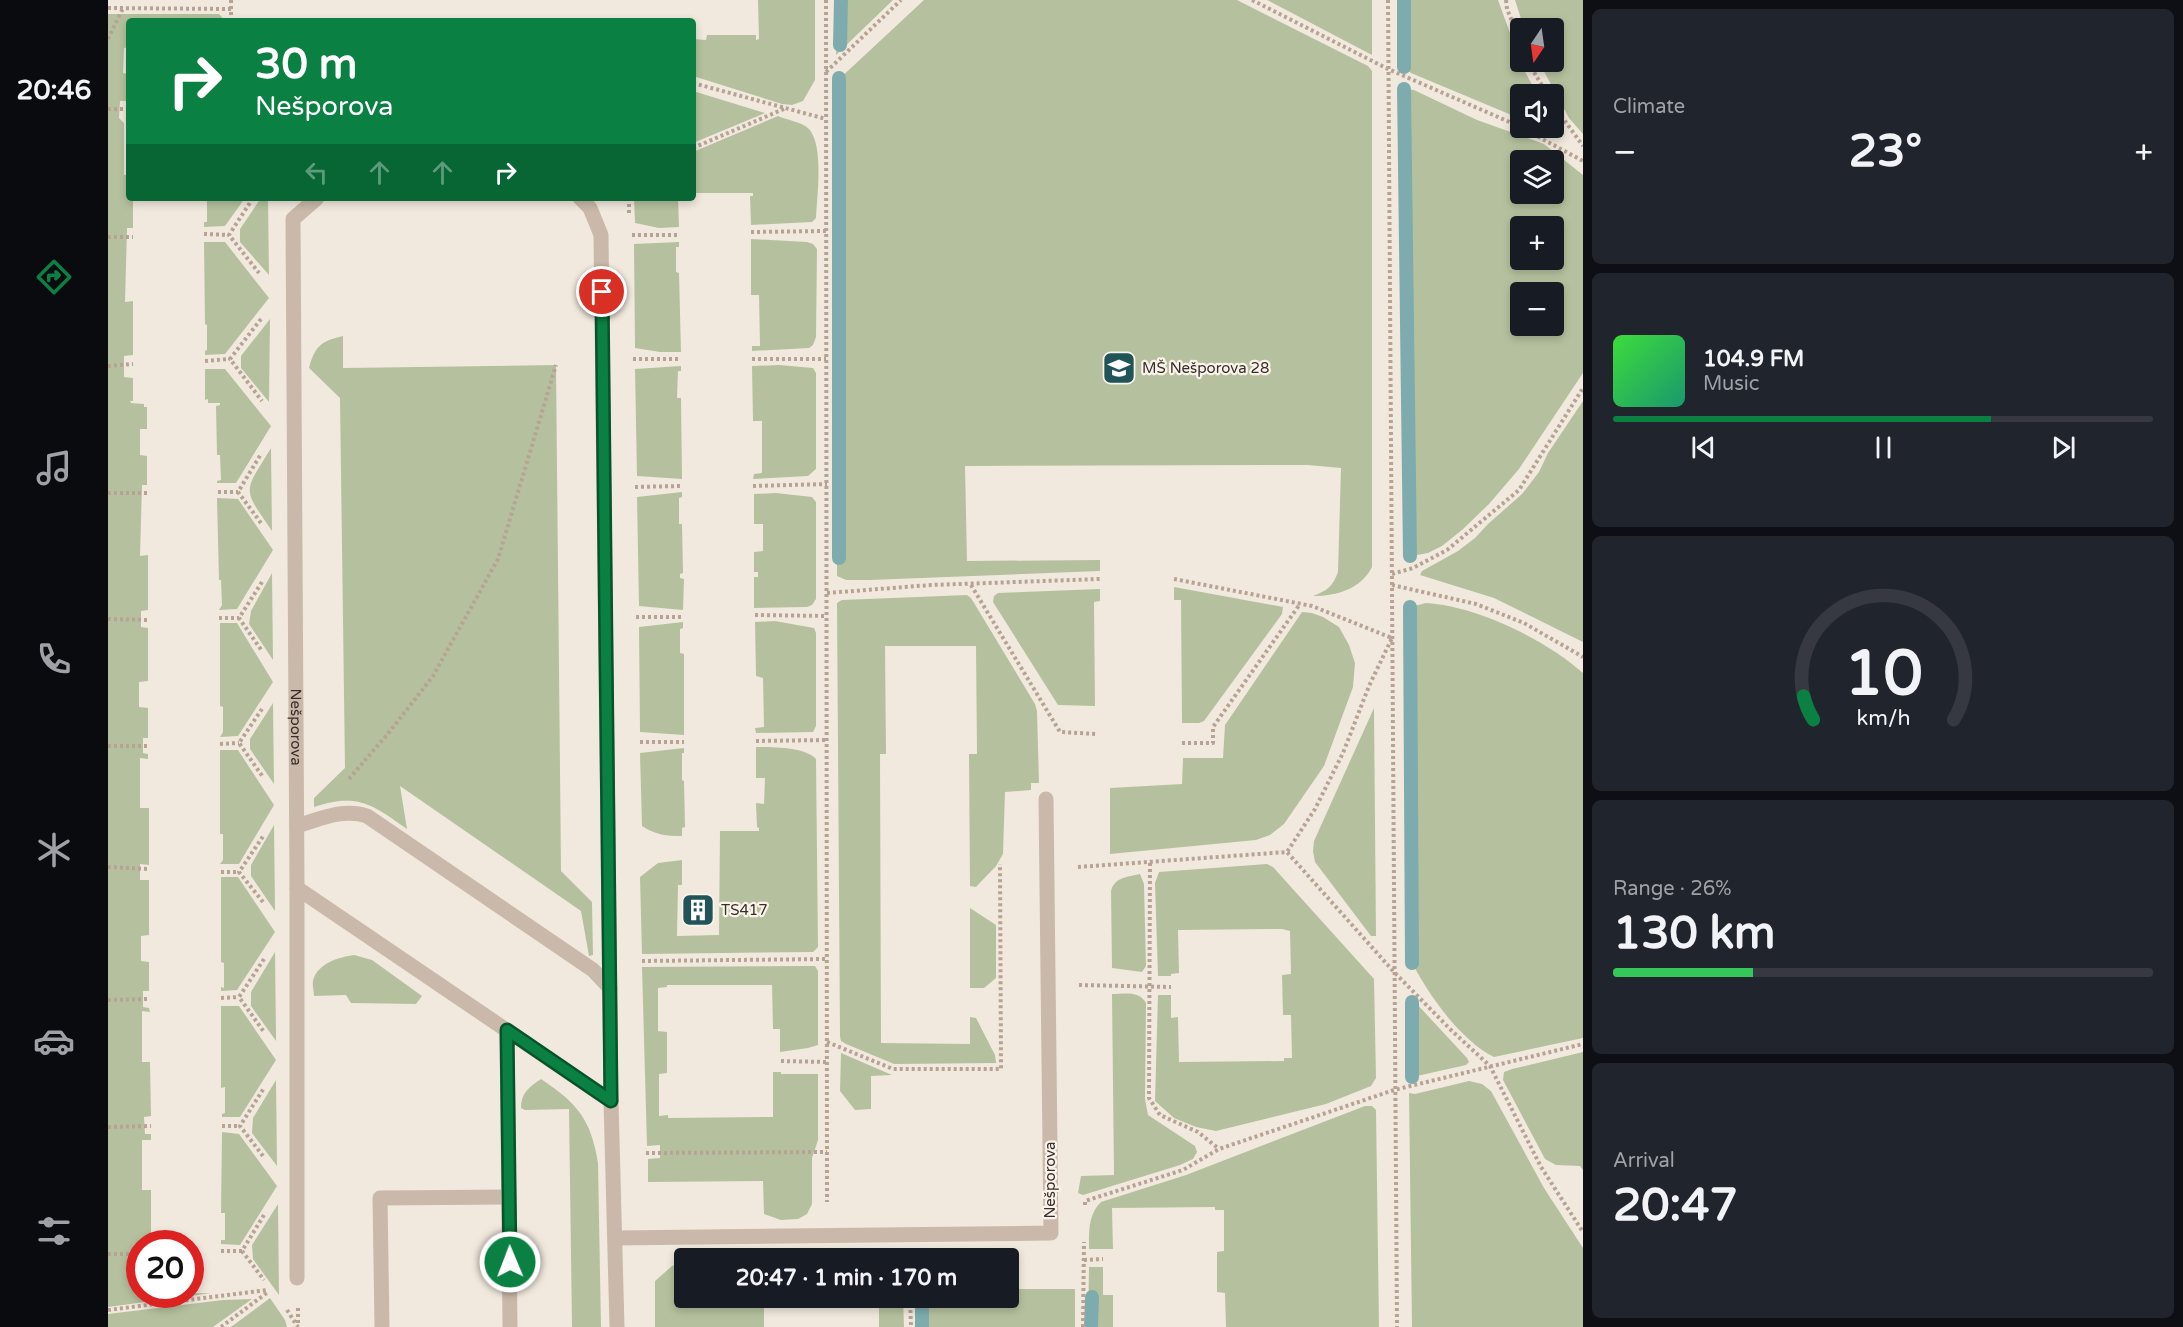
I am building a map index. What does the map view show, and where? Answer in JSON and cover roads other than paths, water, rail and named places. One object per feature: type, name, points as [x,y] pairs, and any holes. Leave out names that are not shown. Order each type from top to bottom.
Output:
[{"type":"street","name":"Nešporova","points":[[297,1278],[293,219],[314,201]]},
{"type":"street","points":[[583,201],[590,208],[601,235],[611,1101],[617,1327]]},
{"type":"street","name":"Nešporova","points":[[615,1238],[1051,1233],[1046,799]]},
{"type":"street","points":[[297,826],[339,813],[367,816],[593,970],[610,988]]},
{"type":"street","points":[[297,888],[611,1101]]},
{"type":"street","points":[[507,1030],[510,1327]]},
{"type":"street","points":[[382,1327],[380,1198],[509,1197]]},
{"type":"waterway","points":[[840,45],[841,0]]},
{"type":"waterway","points":[[1404,0],[1404,67]]},
{"type":"waterway","points":[[839,78],[839,558]]},
{"type":"waterway","points":[[1404,89],[1410,556]]},
{"type":"waterway","points":[[1410,607],[1412,963]]},
{"type":"waterway","points":[[1412,1002],[1412,1077]]},
{"type":"waterway","points":[[1091,1327],[1092,1297]]},
{"type":"waterway","points":[[922,1308],[922,1327]]},
{"type":"place","name":"MŠ Nešporova 28","points":[[1119,368]]},
{"type":"place","name":"TS417","points":[[698,910]]}]
